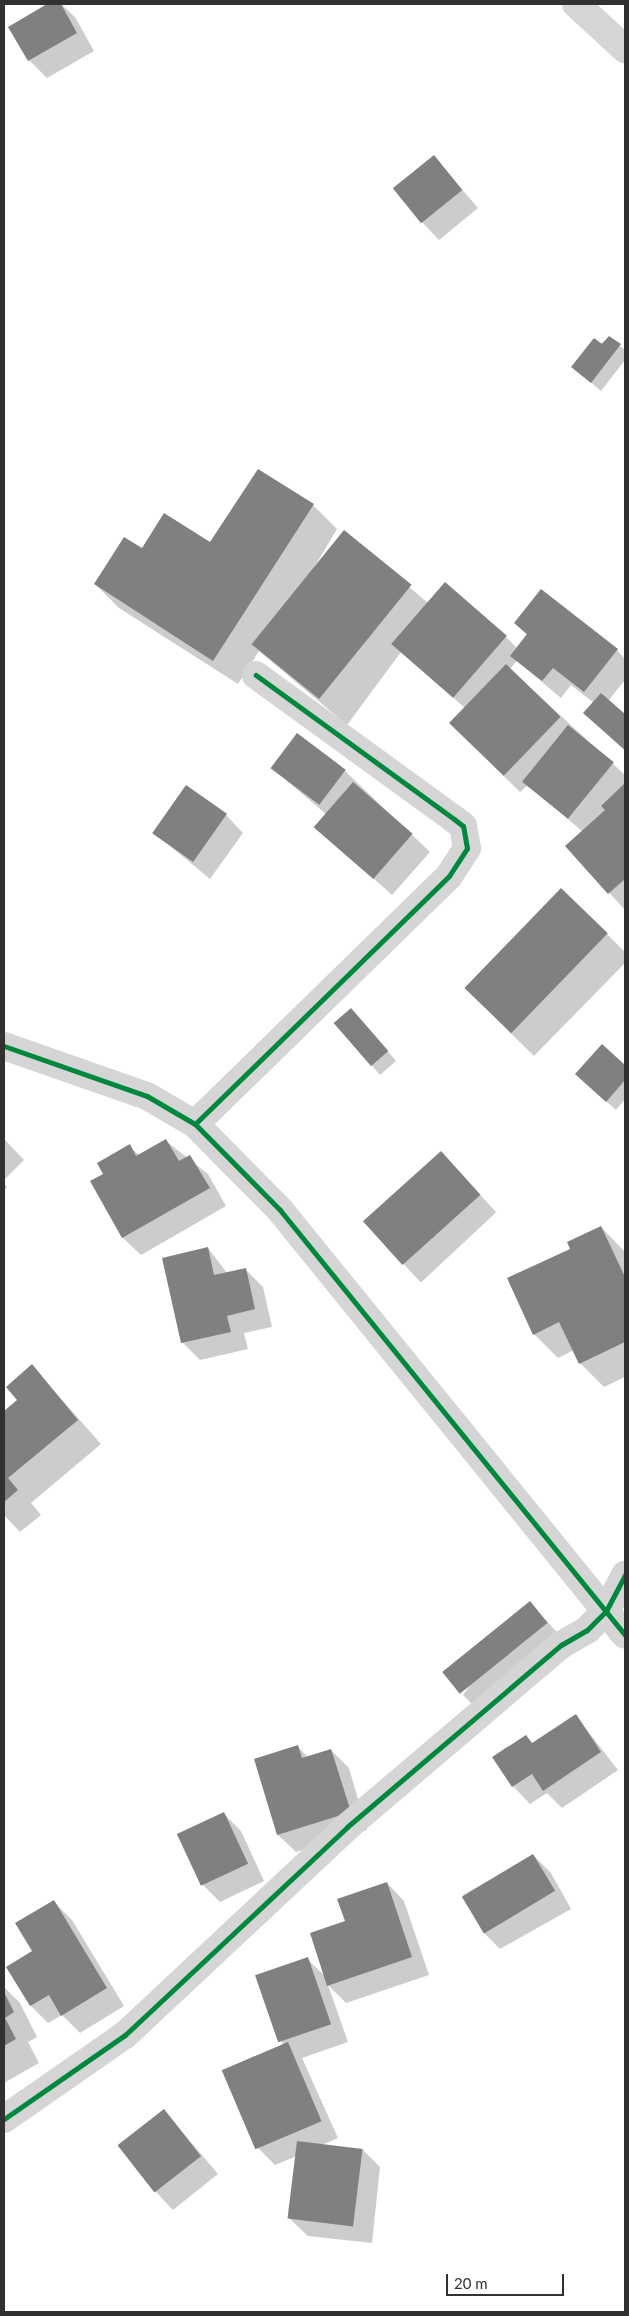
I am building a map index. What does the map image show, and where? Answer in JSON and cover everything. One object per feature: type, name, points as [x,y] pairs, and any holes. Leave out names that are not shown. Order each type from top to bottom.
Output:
[{"type":"street","points":[[576,4],[625,49]]},
{"type":"street","points":[[195,1124],[449,876],[467,848],[462,826],[454,818],[256,675]]},
{"type":"street","points":[[4,1046],[147,1096],[195,1124],[280,1210],[625,1635]]},
{"type":"street","points":[[4,2119],[125,2035],[348,1827],[606,1611],[625,1575]]},
{"type":"building","points":[[47,4],[61,4],[77,33],[28,61],[8,27]]},
{"type":"building","points":[[434,155],[462,190],[421,223],[393,188]]},
{"type":"building","points":[[609,336],[621,344],[591,383],[571,367],[594,338],[602,344]]},
{"type":"building","points":[[258,469],[314,504],[213,661],[94,584],[124,537],[142,548],[164,513],[210,542]]},
{"type":"building","points":[[344,530],[412,585],[319,699],[251,644]]},
{"type":"building","points":[[445,582],[507,636],[453,698],[391,644]]},
{"type":"building","points":[[541,589],[618,649],[584,692],[553,668],[542,681],[510,656],[527,634],[514,623]]},
{"type":"building","points":[[506,664],[561,717],[504,776],[449,723]]},
{"type":"building","points":[[601,693],[625,714],[625,750],[583,713]]},
{"type":"building","points":[[568,725],[614,762],[568,819],[522,782]]},
{"type":"building","points":[[297,733],[346,770],[319,805],[271,768]]},
{"type":"building","points":[[353,782],[413,834],[373,879],[314,827]]},
{"type":"building","points":[[625,783],[625,879],[608,894],[565,846],[605,810],[601,806]]},
{"type":"building","points":[[186,785],[227,814],[193,862],[152,833]]},
{"type":"building","points":[[561,888],[608,933],[511,1033],[464,988]]},
{"type":"building","points":[[351,1008],[388,1051],[371,1066],[334,1023]]},
{"type":"building","points":[[602,1044],[625,1065],[625,1080],[606,1102],[575,1074]]},
{"type":"building","points":[[166,1139],[179,1161],[190,1155],[210,1188],[122,1238],[90,1181],[103,1174],[97,1163],[130,1144],[136,1156]]},
{"type":"building","points":[[441,1151],[480,1195],[402,1265],[363,1221]]},
{"type":"building","points":[[601,1226],[625,1277],[625,1342],[579,1364],[559,1322],[533,1335],[507,1278],[570,1249],[567,1242]]},
{"type":"building","points":[[208,1247],[214,1275],[246,1268],[255,1309],[227,1316],[231,1332],[181,1343],[162,1258]]},
{"type":"building","points":[[32,1364],[78,1420],[8,1478],[18,1490],[4,1502],[4,1411],[17,1400],[6,1387]]},
{"type":"building","points":[[530,1601],[548,1623],[460,1694],[442,1672]]},
{"type":"building","points":[[576,1714],[601,1752],[543,1791],[532,1774],[512,1787],[492,1757],[526,1735],[532,1743]]},
{"type":"building","points":[[298,1745],[302,1758],[331,1749],[351,1812],[277,1835],[254,1759]]},
{"type":"building","points":[[224,1812],[248,1864],[201,1886],[177,1834]]},
{"type":"building","points":[[533,1854],[555,1891],[484,1934],[462,1897]]},
{"type":"building","points":[[387,1882],[412,1957],[327,1986],[310,1933],[345,1921],[337,1899]]},
{"type":"building","points":[[54,1900],[107,1988],[61,2016],[49,1995],[30,2006],[6,1967],[32,1951],[15,1923]]},
{"type":"building","points":[[308,1957],[331,2024],[278,2042],[255,1975]]},
{"type":"building","points":[[4,1992],[14,2012],[5,2018],[16,2039],[4,2046]]},
{"type":"building","points":[[288,2042],[322,2121],[255,2149],[222,2070]]},
{"type":"building","points":[[164,2109],[201,2156],[154,2193],[118,2145]]},
{"type":"building","points":[[297,2141],[363,2149],[353,2226],[287,2218]]},
{"type":"cycle path","points":[[195,1124],[449,876],[467,848],[463,826],[256,675]]},
{"type":"cycle path","points":[[4,1046],[147,1096],[195,1124],[280,1210],[625,1635]]},
{"type":"cycle path","points":[[4,2119],[125,2035],[347,1827],[561,1645],[587,1630],[606,1611],[625,1575]]}]
